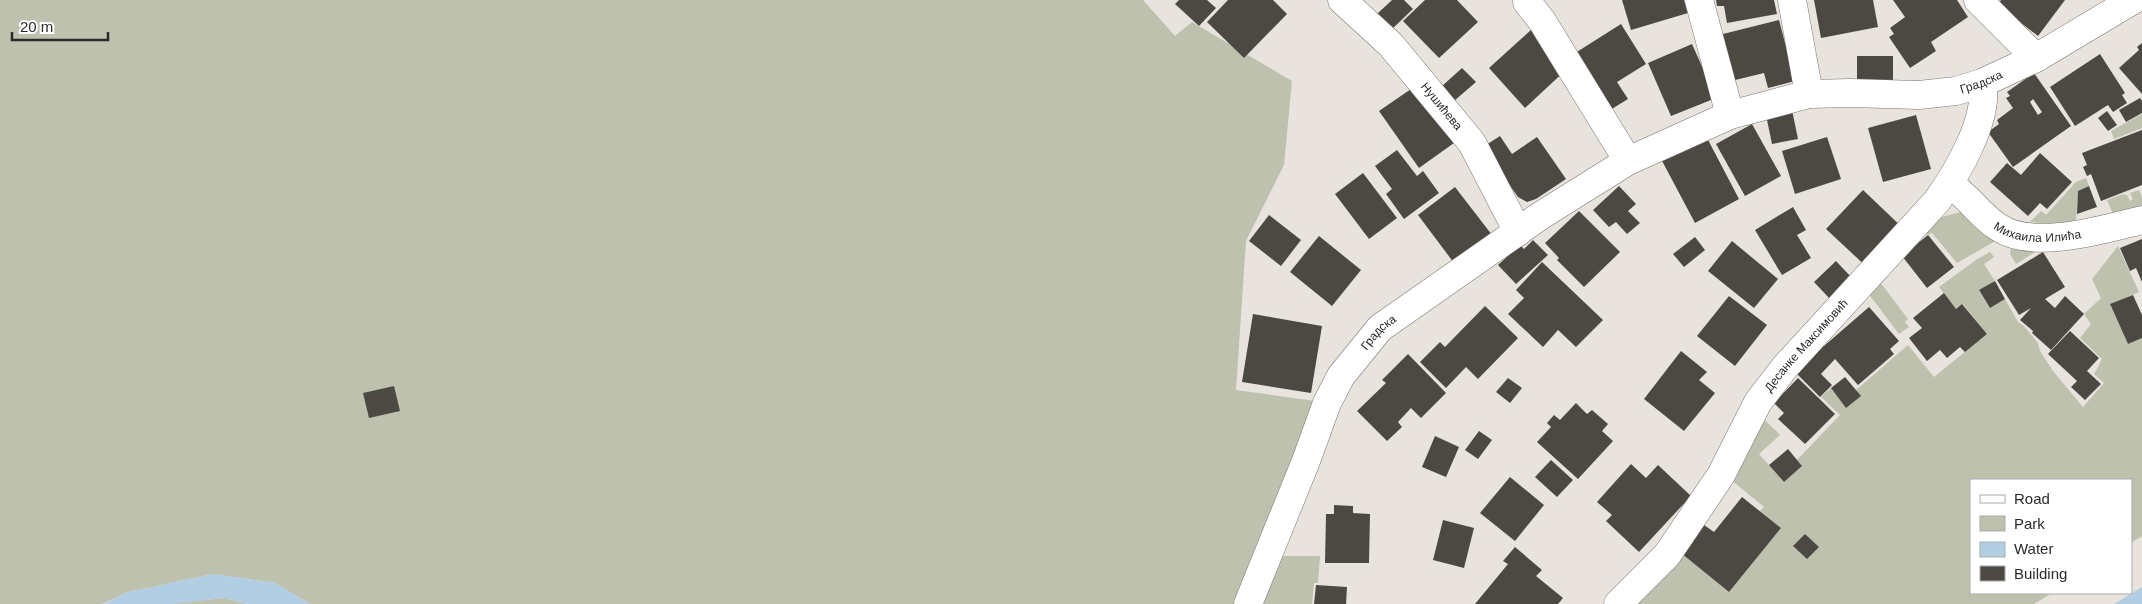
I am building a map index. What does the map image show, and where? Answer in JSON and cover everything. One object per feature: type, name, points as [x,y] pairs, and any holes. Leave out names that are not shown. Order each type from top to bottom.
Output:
[{"type":"street","name":"Нушићева","points":[[1342,0],[1391,45],[1472,143],[1518,232]]},
{"type":"street","points":[[1699,0],[1730,115]]},
{"type":"street","points":[[1792,0],[1809,94]]},
{"type":"street","points":[[1978,0],[2036,58]]},
{"type":"street","points":[[2090,27],[2100,0]]},
{"type":"street","name":"Градска","points":[[1248,604],[1306,461],[1327,403],[1341,376],[1380,328],[1518,232],[1628,161],[1730,115],[1809,94],[1938,94],[1956,91],[1982,83],[2036,58],[2133,0]]},
{"type":"street","points":[[1527,2],[1542,21],[1628,161]]},
{"type":"street","name":"Десанке Максимовић","points":[[1618,604],[1671,550],[1721,475],[1758,402],[1785,367],[1912,231],[1949,184],[1978,124],[1984,102],[1982,83]]},
{"type":"street","name":"Михаила Илића","points":[[1949,184],[1960,190],[1987,219],[2000,228],[2021,236],[2054,236],[2142,220]]},
{"type":"green space","points":[[0,0],[1143,0],[1175,36],[1192,22],[1292,81],[1284,165],[1246,241],[1236,390],[1315,401],[1240,604],[310,604],[275,583],[213,574],[128,592],[102,604],[0,604]]},
{"type":"green space","points":[[2142,114],[2142,128],[2114,139],[2111,131]]},
{"type":"green space","points":[[2086,178],[2089,186],[2078,191],[2076,222],[2054,224],[2030,222],[2041,211],[2046,215],[2076,182]]},
{"type":"green space","points":[[2139,190],[2142,197],[2142,209],[2114,216],[2107,200],[2123,194],[2127,195],[2130,201],[2133,199],[2130,193]]},
{"type":"green space","points":[[1965,211],[1997,240],[1957,263],[1932,233],[1928,235],[1926,232],[1942,217]]},
{"type":"green space","points":[[2011,245],[2056,245],[2043,252],[2040,249],[2016,264],[2010,254]]},
{"type":"green space","points":[[2118,246],[2139,292],[2110,305],[2128,344],[2142,338],[2142,536],[2132,542],[2132,479],[1970,479],[1970,594],[2050,594],[2034,604],[1630,604],[1683,554],[1729,592],[1781,528],[1760,511],[1764,507],[1730,479],[1744,453],[1754,441],[1763,418],[1780,435],[1759,454],[1784,482],[1802,466],[1797,460],[1840,415],[1821,397],[1831,388],[1846,407],[1856,390],[1908,345],[1934,377],[1987,334],[1963,304],[1956,309],[1939,287],[1990,252],[1994,257],[1984,264],[1995,281],[1979,291],[1990,308],[2005,299],[2018,322],[2024,326],[2038,343],[2040,351],[2053,371],[2083,407],[2104,383],[2094,374],[2102,359],[2080,338],[2091,324],[2084,314],[2101,298],[2092,279]]},
{"type":"green space","points":[[1880,282],[1908,319],[1905,322],[1909,327],[1899,334],[1868,293]]},
{"type":"green space","points":[[1279,556],[1320,556],[1318,583],[1314,583],[1312,604],[1257,604]]},
{"type":"green space","points":[[224,598],[248,604],[173,604],[176,603]]},
{"type":"water","points":[[213,574],[275,583],[310,604],[248,604],[224,598],[173,604],[103,604],[128,592]]},
{"type":"water","points":[[2142,587],[2142,604],[2114,604],[2132,594]]},
{"type":"building","points":[[1179,0],[1207,0],[1216,8],[1199,26],[1175,4]]},
{"type":"building","points":[[1228,0],[1273,0],[1287,14],[1244,58],[1207,22]]},
{"type":"building","points":[[1392,0],[1404,0],[1413,9],[1391,30],[1376,15]]},
{"type":"building","points":[[1425,0],[1457,0],[1478,22],[1439,58],[1403,21]]},
{"type":"building","points":[[1622,0],[1684,0],[1688,13],[1631,30]]},
{"type":"building","points":[[1716,0],[1774,0],[1777,14],[1727,23],[1724,6],[1717,6]]},
{"type":"building","points":[[1814,0],[1873,0],[1878,27],[1821,38]]},
{"type":"building","points":[[1893,0],[1957,0],[1968,17],[1931,42],[1936,51],[1910,68],[1889,37],[1894,34],[1890,28],[1905,17]]},
{"type":"building","points":[[2001,0],[2065,0],[2038,36],[1998,5]]},
{"type":"building","points":[[1779,20],[1795,81],[1768,88],[1764,73],[1727,82],[1715,36]]},
{"type":"building","points":[[1621,24],[1646,64],[1617,82],[1628,99],[1607,112],[1572,55]]},
{"type":"building","points":[[1532,29],[1568,68],[1525,108],[1489,68]]},
{"type":"building","points":[[2142,43],[2142,94],[2119,68],[2139,50],[2137,47]]},
{"type":"building","points":[[1692,44],[1716,98],[1671,116],[1648,63]]},
{"type":"building","points":[[2100,54],[2125,93],[2122,95],[2127,103],[2113,112],[2108,105],[2075,126],[2050,87]]},
{"type":"building","points":[[1857,56],[1893,56],[1893,81],[1857,81]]},
{"type":"building","points":[[1462,68],[1476,82],[1454,101],[1441,87]]},
{"type":"building","points":[[2034,73],[2071,126],[2013,167],[1988,132],[1999,124],[1997,120],[2013,108],[2006,98],[2010,96],[2007,92]],"holes":[[[2033,99],[2042,112],[2038,115],[2030,102]]]},
{"type":"building","points":[[1414,87],[1454,143],[1419,168],[1379,111]]},
{"type":"building","points":[[2140,98],[2142,101],[2142,113],[2126,122],[2119,110]]},
{"type":"building","points":[[1792,110],[1798,139],[1772,144],[1766,115]]},
{"type":"building","points":[[2107,111],[2117,125],[2108,131],[2098,118]]},
{"type":"building","points":[[1916,115],[1931,169],[1883,182],[1868,128]]},
{"type":"building","points":[[1752,124],[1781,176],[1745,196],[1716,144]]},
{"type":"building","points":[[2142,130],[2142,185],[2101,201],[2091,174],[2087,176],[2083,167],[2087,165],[2082,153]]},
{"type":"building","points":[[1500,136],[1512,154],[1537,137],[1566,179],[1536,199],[1527,202],[1518,197],[1483,147]]},
{"type":"building","points":[[1706,136],[1739,199],[1695,223],[1661,159]]},
{"type":"building","points":[[1827,137],[1841,179],[1795,194],[1782,151]]},
{"type":"building","points":[[1397,150],[1417,176],[1423,171],[1439,193],[1404,219],[1386,194],[1392,189],[1375,166]]},
{"type":"building","points":[[2040,153],[2072,182],[2047,209],[2040,203],[2028,216],[1990,182],[2007,163],[2021,175]]},
{"type":"building","points":[[1363,173],[1397,218],[1369,239],[1335,194]]},
{"type":"building","points":[[1619,186],[1636,204],[1628,211],[1640,223],[1627,234],[1616,222],[1609,227],[1593,210]]},
{"type":"building","points":[[2089,186],[2097,207],[2077,214],[2078,191]]},
{"type":"building","points":[[1455,187],[1492,235],[1454,263],[1418,215]]},
{"type":"building","points":[[1863,190],[1906,231],[1870,270],[1826,229]]},
{"type":"building","points":[[1793,207],[1806,230],[1797,235],[1811,258],[1782,275],[1755,230]]},
{"type":"building","points":[[1579,211],[1620,252],[1584,287],[1557,260],[1559,258],[1545,243]]},
{"type":"building","points":[[1269,215],[1301,240],[1281,266],[1249,241]]},
{"type":"building","points":[[1928,235],[1954,267],[1927,288],[1902,256]]},
{"type":"building","points":[[1319,236],[1361,270],[1332,306],[1290,272]]},
{"type":"building","points":[[1695,237],[1705,250],[1684,267],[1673,254]]},
{"type":"building","points":[[2142,239],[2142,282],[2136,268],[2130,271],[2120,248]]},
{"type":"building","points":[[1533,240],[1548,255],[1516,284],[1498,265],[1520,245],[1524,249]]},
{"type":"building","points":[[1732,241],[1778,279],[1754,308],[1708,271]]},
{"type":"building","points":[[2043,252],[2065,287],[2045,299],[2055,308],[2065,296],[2084,314],[2051,350],[2020,320],[2031,308],[2019,315],[1997,280]]},
{"type":"building","points":[[1836,261],[1852,278],[1830,299],[1814,282]]},
{"type":"building","points":[[1542,262],[1603,320],[1576,347],[1558,330],[1543,347],[1508,314],[1524,298],[1516,290]]},
{"type":"building","points":[[1995,281],[2005,299],[1990,308],[1979,290]]},
{"type":"building","points":[[1944,293],[1956,309],[1962,304],[1987,334],[1965,352],[1960,347],[1947,358],[1940,350],[1927,361],[1909,338],[1922,328],[1913,318]]},
{"type":"building","points":[[2133,295],[2142,315],[2142,338],[2128,344],[2110,304]]},
{"type":"building","points":[[1729,296],[1767,325],[1735,366],[1697,336]]},
{"type":"building","points":[[1485,306],[1518,338],[1478,379],[1466,367],[1446,388],[1420,362],[1440,342],[1445,347]]},
{"type":"building","points":[[1869,307],[1899,341],[1890,349],[1894,354],[1858,385],[1835,359],[1821,374],[1832,385],[1820,397],[1795,372],[1822,344],[1824,346]]},
{"type":"building","points":[[1253,314],[1322,326],[1311,393],[1242,382]]},
{"type":"building","points":[[2070,331],[2099,358],[2087,371],[2101,384],[2085,400],[2071,387],[2077,381],[2048,354]]},
{"type":"building","points":[[1681,351],[1707,372],[1699,380],[1715,393],[1684,431],[1644,399]]},
{"type":"building","points":[[1408,354],[1446,393],[1421,418],[1411,408],[1398,422],[1402,427],[1387,441],[1357,411],[1386,383],[1382,380]]},
{"type":"building","points":[[1845,377],[1861,396],[1846,408],[1831,388]]},
{"type":"building","points":[[1508,378],[1522,388],[1510,403],[1496,392]]},
{"type":"building","points":[[1798,378],[1835,414],[1805,444],[1778,419],[1784,413],[1774,403]]},
{"type":"building","points":[[394,386],[400,411],[369,418],[363,393]]},
{"type":"building","points":[[1576,403],[1587,414],[1592,410],[1608,424],[1602,431],[1613,441],[1578,479],[1537,442],[1551,427],[1547,423],[1554,415],[1560,420]]},
{"type":"building","points":[[1479,431],[1492,440],[1478,459],[1465,450]]},
{"type":"building","points":[[1435,436],[1459,447],[1446,477],[1422,467]]},
{"type":"building","points":[[1788,449],[1802,466],[1784,482],[1769,465]]},
{"type":"building","points":[[1551,460],[1573,480],[1557,497],[1535,477]]},
{"type":"building","points":[[1631,464],[1646,478],[1658,465],[1691,496],[1639,552],[1606,521],[1612,515],[1597,502]]},
{"type":"building","points":[[1510,477],[1544,505],[1515,541],[1480,513]]},
{"type":"building","points":[[1742,497],[1781,528],[1729,592],[1681,553],[1704,525],[1714,532]]},
{"type":"building","points":[[1334,505],[1353,506],[1353,513],[1370,514],[1369,563],[1325,563],[1326,514],[1334,514]]},
{"type":"building","points":[[1443,520],[1474,528],[1464,568],[1433,560]]},
{"type":"building","points":[[1805,534],[1819,547],[1807,559],[1793,546]]},
{"type":"building","points":[[1515,547],[1542,570],[1536,576],[1563,598],[1558,604],[1475,604],[1508,564],[1503,561]]},
{"type":"building","points":[[1316,585],[1347,587],[1346,604],[1314,604]]}]
